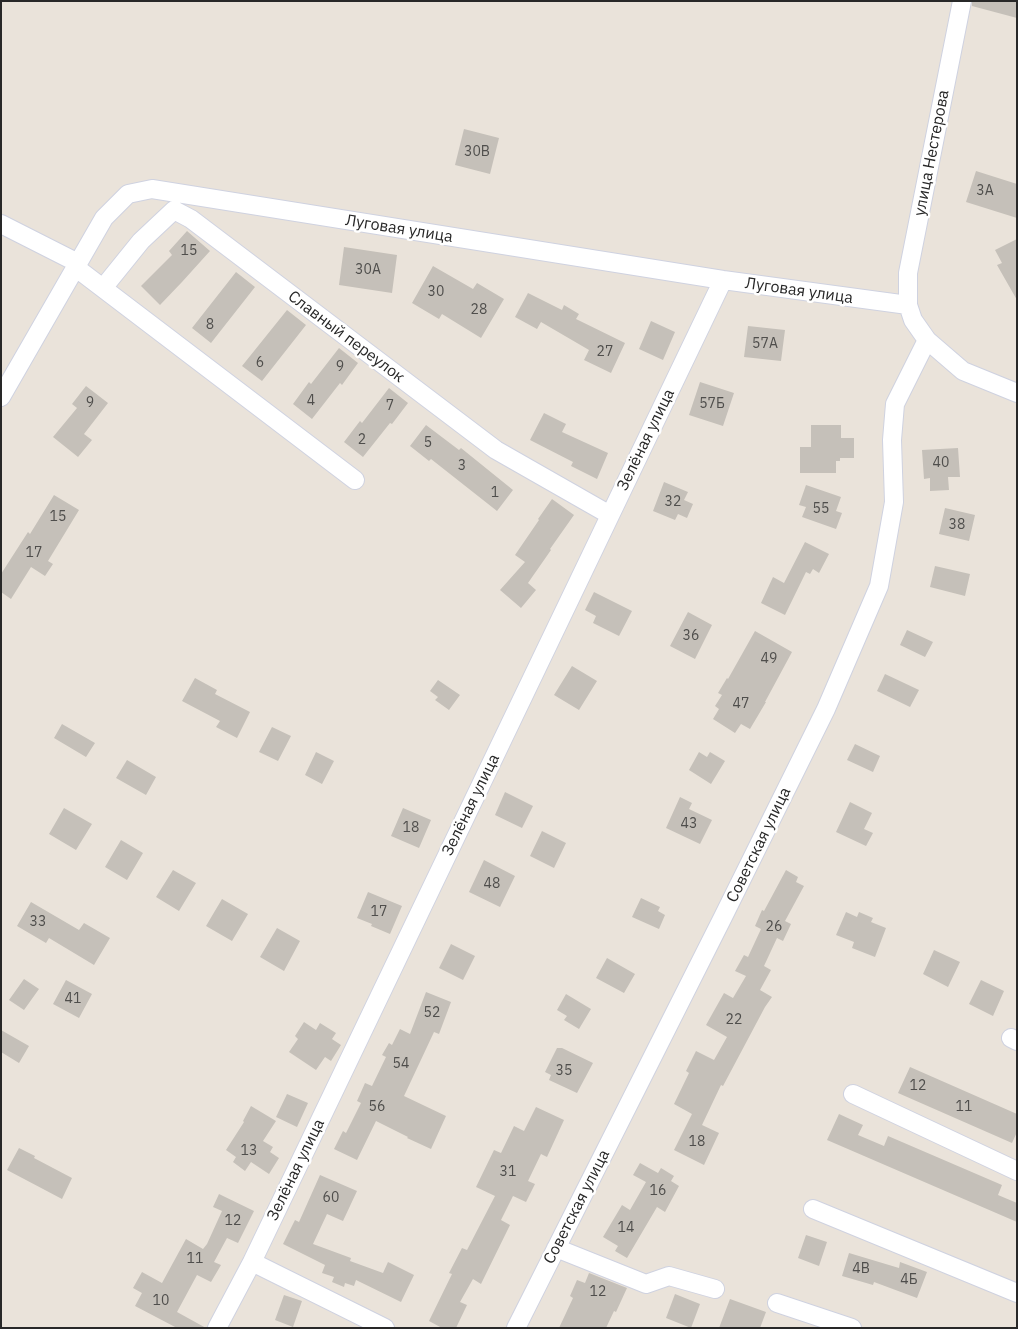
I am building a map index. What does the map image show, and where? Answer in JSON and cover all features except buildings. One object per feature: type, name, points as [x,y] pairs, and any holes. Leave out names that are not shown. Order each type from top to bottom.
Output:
[{"type":"street","name":"улица Нестерова","points":[[908,305],[908,273],[962,1]]},
{"type":"street","name":"Луговая улица","points":[[1,397],[104,218],[128,194],[152,190],[723,280],[908,305]]},
{"type":"street","name":"Славный переулок","points":[[103,288],[142,241],[174,210],[192,219],[496,450],[610,515]]},
{"type":"street","points":[[1,224],[77,265],[103,288],[355,480]]},
{"type":"street","name":"Зелёная улица","points":[[217,1328],[252,1262],[723,280]]},
{"type":"street","points":[[908,305],[913,320],[927,340],[963,370],[1017,393]]},
{"type":"street","name":"Советская улица","points":[[516,1328],[826,709],[879,586],[894,502],[892,440],[895,404],[927,340]]},
{"type":"street","points":[[853,1094],[1017,1171]]},
{"type":"street","points":[[812,1209],[1017,1293]]},
{"type":"street","points":[[556,1248],[646,1284],[669,1276],[715,1289]]},
{"type":"street","points":[[252,1262],[384,1328]]},
{"type":"street","points":[[777,1303],[852,1328]]}]
